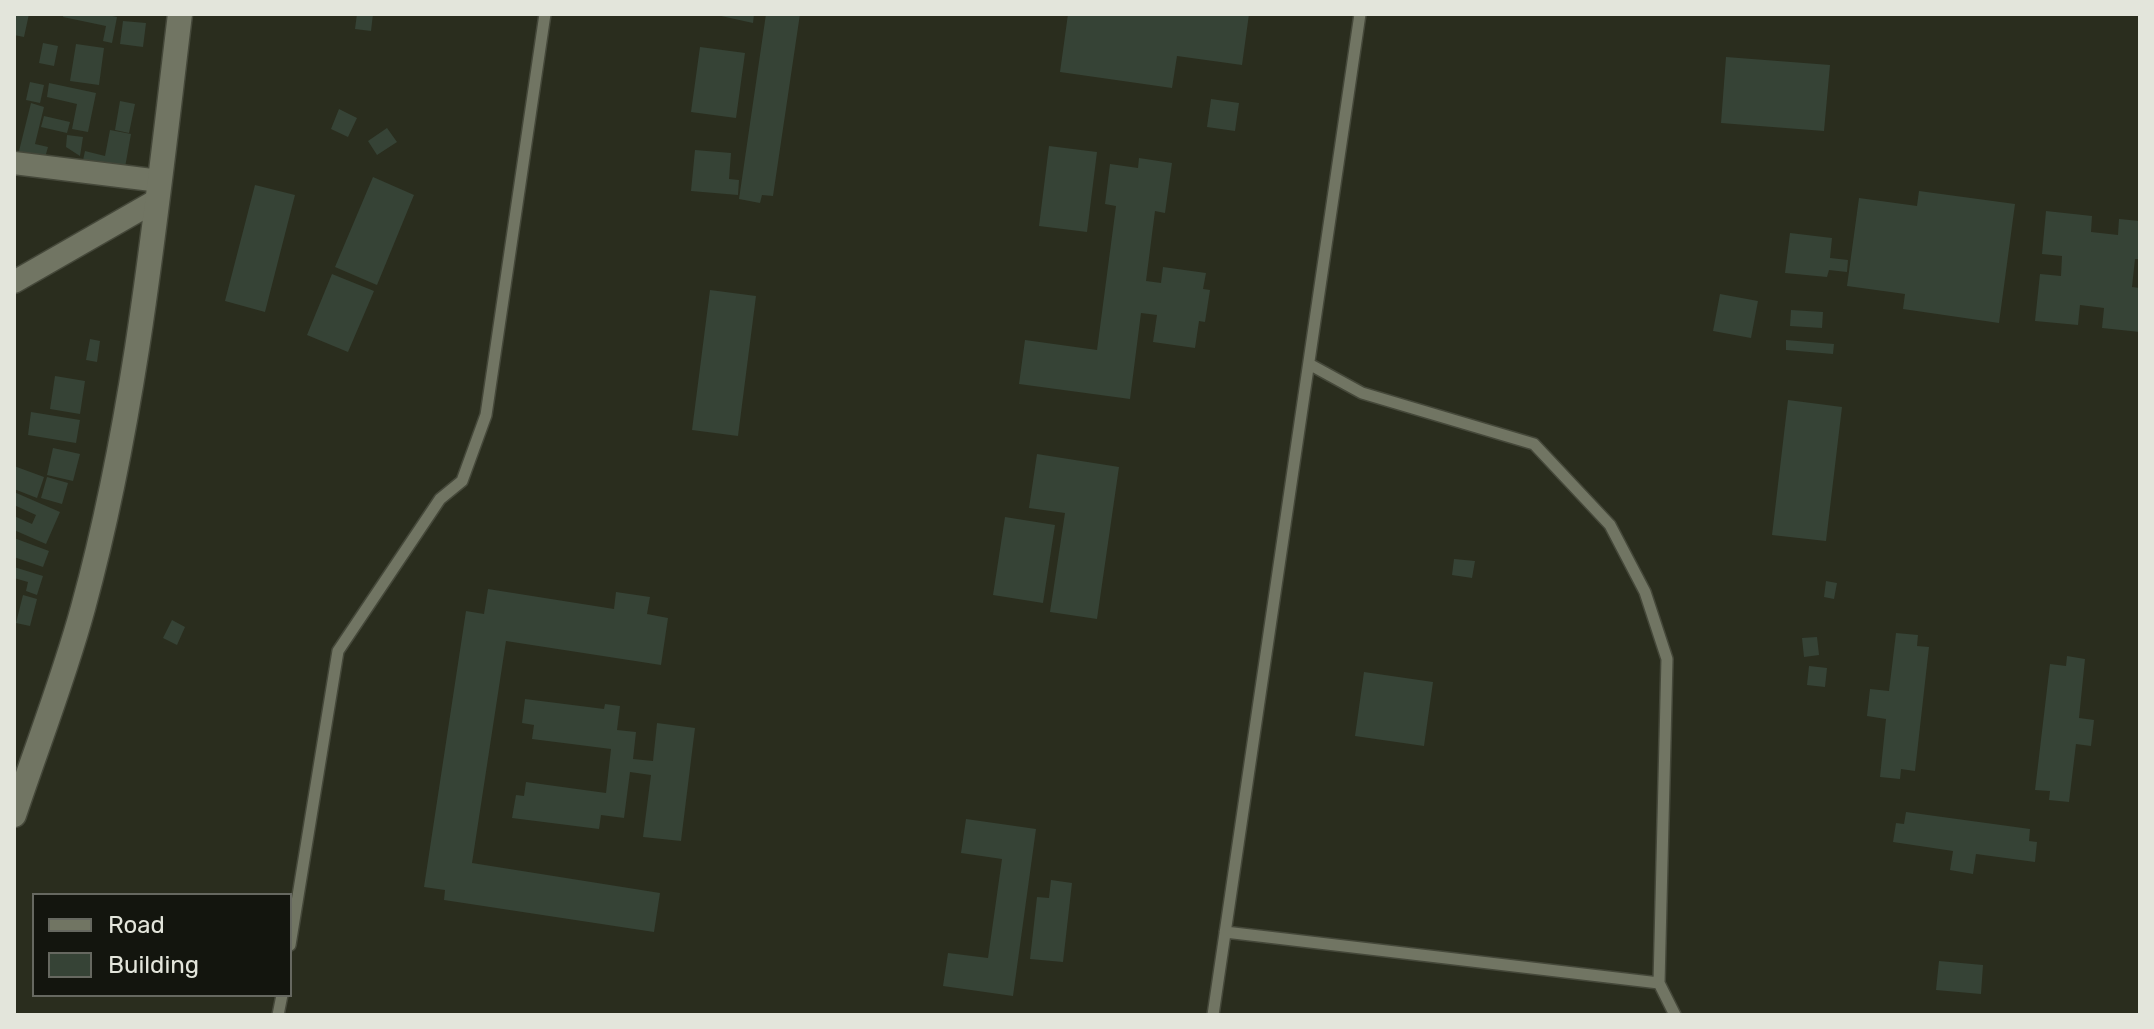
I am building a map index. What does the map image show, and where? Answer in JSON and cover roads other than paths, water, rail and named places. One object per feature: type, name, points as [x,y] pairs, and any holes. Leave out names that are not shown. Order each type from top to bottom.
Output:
[{"type":"main road","points":[[14,815],[83,608],[120,444],[159,190],[180,14]]},
{"type":"street","points":[[14,163],[159,190]]},
{"type":"street","points":[[14,282],[159,190]]},
{"type":"lane","points":[[292,933],[338,651],[440,499],[462,481],[486,415],[545,14]]},
{"type":"lane","points":[[1213,1015],[1360,14]]},
{"type":"lane","points":[[1309,364],[1362,393],[1534,444],[1610,525],[1645,592],[1667,659],[1659,983],[1675,1015]]},
{"type":"lane","points":[[1225,932],[1659,983]]}]
